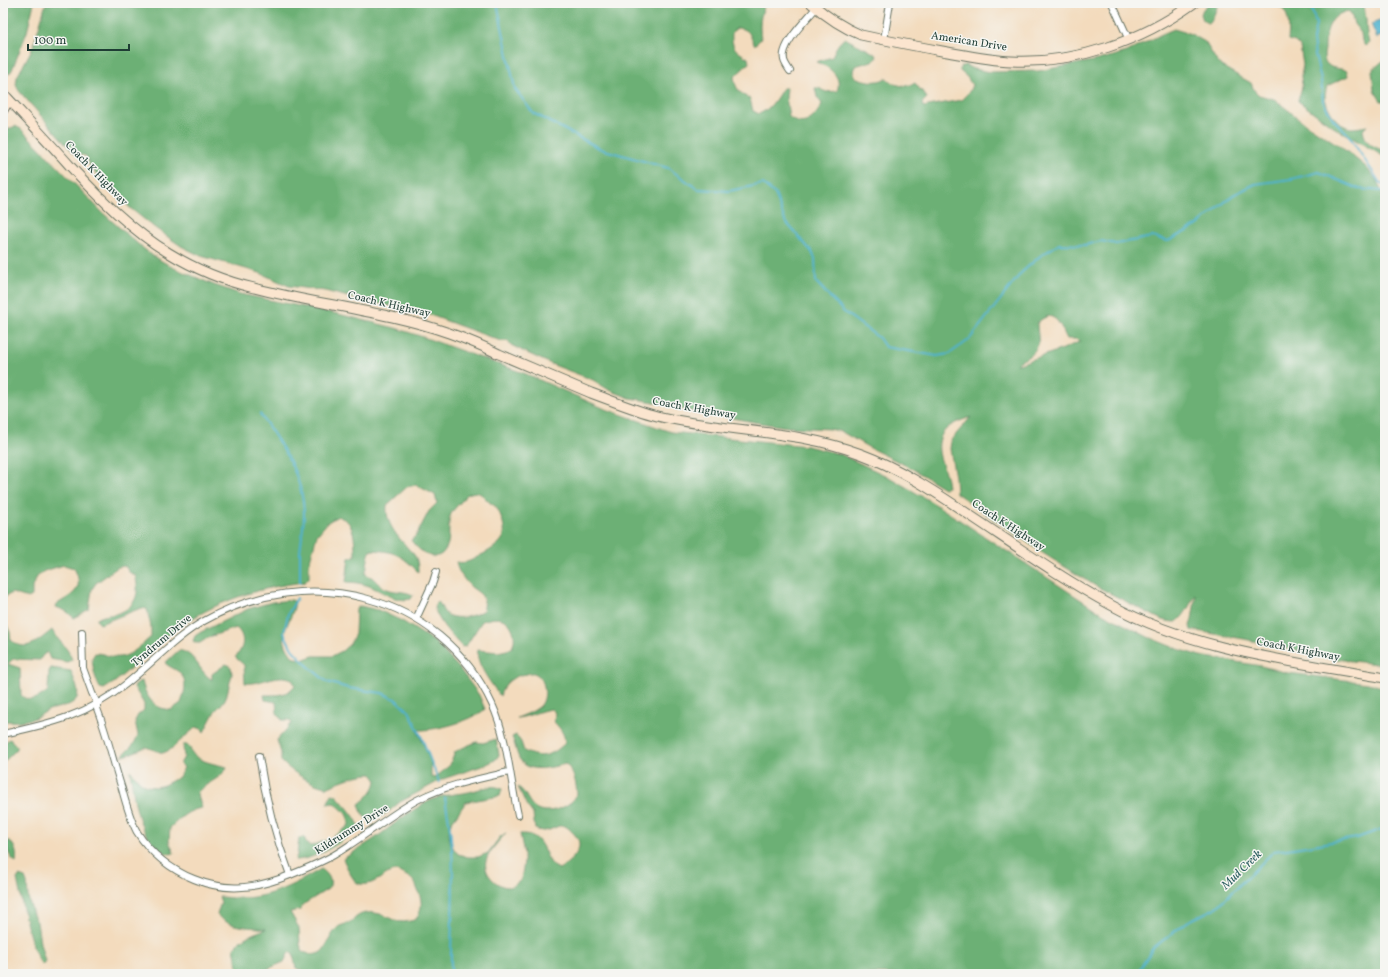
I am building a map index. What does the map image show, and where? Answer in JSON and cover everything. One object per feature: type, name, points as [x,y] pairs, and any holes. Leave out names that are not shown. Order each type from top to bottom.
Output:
[{"type":"street","points":[[884,40],[890,3]]},
{"type":"street","points":[[1112,3],[1129,40]]},
{"type":"street","name":"American Drive","points":[[814,5],[831,21],[845,29],[861,35],[978,58],[1012,61],[1066,58],[1093,52],[1129,40],[1171,18],[1194,3]]},
{"type":"street","points":[[790,71],[784,60],[785,50],[814,5]]},
{"type":"street","points":[[3,110],[6,96]]},
{"type":"street","name":"Coach K Highway","points":[[6,96],[104,202],[124,220],[166,251],[202,271],[254,288],[390,316],[429,326],[470,341],[614,402],[650,414],[695,424],[798,437],[819,441],[853,451],[878,461],[948,500],[1110,605],[1156,626],[1198,641],[1234,650],[1385,678]]},
{"type":"street","points":[[416,619],[434,582],[436,572]]},
{"type":"street","name":"Tyndrum Drive","points":[[3,734],[58,721],[76,715],[97,705],[126,685],[192,628],[225,609],[262,597],[295,591],[340,592],[375,600],[416,619],[460,656],[488,696],[499,722],[518,815]]},
{"type":"street","name":"Kildrummy Drive","points":[[82,632],[83,668],[97,705],[132,821],[144,841],[165,863],[176,871],[203,883],[224,888],[252,887],[267,884],[334,855],[404,808],[429,795],[466,782],[510,772]]},
{"type":"street","points":[[259,756],[264,791],[270,816],[290,875]]},
{"type":"green space","points":[[3,3],[34,3],[27,32],[9,74],[3,71]]},
{"type":"green space","points":[[46,3],[765,3],[760,21],[761,39],[755,45],[747,31],[737,28],[732,32],[733,45],[740,53],[748,58],[749,63],[734,77],[736,84],[741,93],[750,99],[753,111],[759,114],[770,106],[783,88],[787,88],[786,97],[789,117],[794,121],[804,122],[808,121],[816,114],[822,104],[817,97],[815,88],[819,88],[826,92],[837,91],[838,81],[836,76],[830,69],[816,62],[832,57],[837,46],[845,38],[877,56],[875,60],[855,66],[853,71],[855,77],[870,81],[879,81],[886,78],[892,83],[904,86],[915,83],[927,98],[922,103],[923,107],[961,100],[969,92],[972,85],[967,77],[960,71],[960,67],[965,65],[973,69],[991,72],[1038,71],[1098,60],[1127,52],[1174,29],[1191,34],[1205,42],[1221,66],[1251,83],[1254,90],[1259,95],[1274,99],[1306,124],[1340,146],[1366,167],[1377,181],[1385,200],[1385,665],[1335,659],[1244,639],[1191,630],[1190,626],[1196,595],[1181,618],[1178,621],[1172,622],[1162,620],[1094,585],[1041,552],[956,493],[950,449],[951,440],[971,417],[950,426],[945,430],[939,441],[940,457],[948,487],[944,488],[911,468],[868,447],[842,432],[830,429],[788,427],[760,423],[674,408],[660,403],[630,398],[609,390],[593,380],[525,352],[511,345],[508,341],[501,341],[422,312],[360,300],[325,291],[289,286],[260,273],[201,256],[181,246],[130,208],[90,167],[86,156],[73,152],[19,91],[16,85],[17,77],[33,47]],"holes":[[[1048,316],[1058,321],[1067,339],[1081,341],[1063,349],[1016,365],[1032,354],[1035,350],[1038,342],[1037,323]]]},
{"type":"green space","points":[[1210,3],[1221,3],[1218,5],[1211,22],[1207,23],[1203,20],[1201,14],[1203,9]]},
{"type":"green space","points":[[1264,3],[1363,3],[1369,43],[1365,46],[1362,41],[1361,33],[1354,24],[1349,11],[1337,16],[1327,30],[1324,55],[1325,61],[1332,67],[1347,71],[1348,76],[1327,86],[1325,98],[1331,113],[1346,127],[1351,128],[1367,126],[1363,130],[1366,139],[1374,146],[1385,151],[1385,161],[1383,156],[1335,128],[1298,101],[1302,87],[1301,76],[1303,65],[1300,47],[1295,42],[1288,40],[1288,19],[1283,10],[1279,6]]},
{"type":"green space","points":[[1385,61],[1385,101],[1381,101],[1374,90],[1372,70]]},
{"type":"green space","points":[[15,126],[21,129],[104,214],[153,256],[174,268],[214,285],[240,294],[338,314],[395,328],[423,337],[526,374],[603,408],[671,432],[807,446],[840,454],[889,477],[935,504],[1098,611],[1148,637],[1200,656],[1261,666],[1288,673],[1368,683],[1385,688],[1385,974],[309,974],[296,968],[293,954],[289,952],[284,962],[255,974],[239,974],[234,948],[244,938],[266,929],[234,925],[222,919],[217,915],[221,902],[219,897],[240,898],[264,895],[293,884],[321,869],[329,878],[330,886],[328,889],[304,904],[300,910],[290,912],[299,928],[300,945],[303,952],[311,954],[321,952],[337,928],[362,914],[380,914],[400,922],[415,920],[421,907],[421,901],[416,886],[411,879],[397,871],[393,871],[371,883],[360,884],[357,883],[352,877],[343,859],[374,839],[413,810],[439,797],[490,787],[498,787],[502,789],[500,796],[466,802],[451,823],[449,832],[450,841],[454,849],[458,854],[468,857],[478,857],[488,853],[500,837],[506,833],[487,857],[486,861],[486,870],[488,874],[499,884],[509,887],[515,885],[521,880],[524,864],[524,851],[520,834],[535,837],[542,846],[550,862],[559,869],[576,854],[579,845],[578,840],[572,831],[565,826],[544,831],[535,829],[533,814],[527,806],[518,787],[523,791],[531,804],[537,809],[547,811],[558,809],[567,805],[577,794],[573,774],[566,764],[547,768],[528,767],[519,758],[512,737],[516,735],[521,742],[524,751],[541,756],[551,754],[565,743],[564,737],[554,722],[555,713],[552,709],[517,718],[539,707],[544,700],[544,685],[542,680],[535,673],[518,676],[510,680],[501,691],[500,696],[481,667],[478,650],[498,652],[511,649],[514,636],[512,627],[506,621],[492,618],[482,621],[466,646],[462,647],[442,624],[436,613],[434,607],[438,601],[444,612],[453,617],[474,615],[483,611],[484,603],[482,596],[464,579],[456,562],[469,561],[496,546],[503,538],[504,527],[496,507],[481,494],[476,492],[466,496],[452,512],[449,521],[447,546],[441,554],[437,556],[432,556],[422,552],[411,540],[416,536],[429,511],[437,503],[435,495],[416,485],[407,487],[387,505],[388,517],[392,528],[415,556],[418,572],[397,555],[386,551],[371,550],[365,574],[387,589],[406,592],[413,595],[411,599],[399,599],[366,585],[346,582],[349,558],[355,556],[354,537],[350,524],[338,516],[328,522],[317,535],[309,564],[309,578],[305,582],[288,584],[254,592],[237,597],[205,611],[167,636],[115,682],[104,689],[100,688],[94,673],[92,658],[95,653],[114,657],[125,656],[134,651],[151,637],[151,627],[147,609],[141,608],[100,624],[96,620],[101,617],[125,610],[136,598],[137,587],[135,575],[129,572],[125,566],[118,567],[96,583],[92,589],[89,609],[74,618],[66,611],[56,607],[57,604],[73,594],[78,586],[77,575],[74,568],[64,565],[44,571],[37,577],[32,587],[32,596],[28,598],[12,593],[5,597],[3,601],[3,132]]},
{"type":"green space","points":[[292,600],[295,602],[284,636],[288,650],[294,658],[304,659],[313,656],[332,656],[342,651],[350,644],[355,634],[356,609],[360,606],[378,610],[402,621],[435,642],[459,668],[479,695],[485,709],[463,721],[433,729],[417,730],[431,761],[431,777],[435,778],[450,765],[455,752],[476,742],[483,743],[496,739],[499,755],[495,760],[485,765],[443,779],[400,802],[387,813],[373,820],[367,820],[362,813],[359,804],[373,790],[376,779],[372,774],[353,777],[327,787],[309,781],[290,769],[281,761],[281,753],[277,740],[292,723],[289,720],[282,720],[277,713],[276,702],[265,700],[264,695],[281,694],[289,691],[295,685],[292,679],[280,677],[245,683],[244,665],[235,657],[238,654],[243,642],[239,631],[236,628],[209,637],[200,643],[193,641],[195,636],[201,632],[248,609],[272,602]]},
{"type":"green space","points":[[3,617],[10,632],[11,640],[17,644],[27,646],[32,644],[52,630],[68,651],[72,660],[67,662],[50,659],[47,652],[40,660],[13,659],[8,664],[20,668],[21,695],[24,698],[31,700],[48,691],[49,671],[51,668],[71,671],[78,691],[75,701],[68,705],[49,710],[32,719],[22,721],[5,721],[3,719]]},
{"type":"green space","points":[[179,650],[190,655],[203,672],[212,680],[212,674],[226,664],[231,667],[232,674],[226,698],[215,711],[204,732],[202,729],[196,727],[170,750],[163,753],[146,747],[122,756],[134,744],[138,735],[135,721],[138,715],[144,710],[144,704],[134,687],[138,682],[142,681],[148,697],[154,704],[161,708],[171,710],[181,703],[185,688],[183,677],[180,673],[165,663]]},
{"type":"green space","points":[[10,739],[17,746],[17,749],[4,762],[3,767],[3,743]]},
{"type":"green space","points":[[183,745],[190,747],[191,752],[199,759],[227,767],[221,775],[197,793],[202,808],[188,813],[170,828],[169,841],[174,853],[168,854],[160,850],[152,843],[141,824],[135,802],[130,770],[139,781],[146,786],[156,787],[164,785],[179,777],[184,767],[180,764],[184,757]]},
{"type":"green space","points":[[332,794],[336,795],[350,811],[359,825],[359,829],[321,853],[312,857],[295,860],[299,838],[304,837],[307,844],[311,846],[331,838],[349,825],[348,818],[342,810],[334,803],[327,804]]},
{"type":"green space","points":[[7,841],[10,841],[15,848],[16,862],[8,853]]},
{"type":"green space","points":[[19,876],[25,878],[27,883],[28,897],[33,915],[37,922],[40,943],[45,961],[42,965],[33,947],[26,924],[17,879]]},
{"type":"water","points":[[1385,19],[1385,34],[1377,38],[1371,24]]},
{"type":"waterway","points":[[497,3],[515,89],[533,113],[601,149],[668,168],[698,189],[729,191],[763,184],[775,194],[785,221],[812,252],[815,259],[816,282],[844,312],[879,338],[885,347],[937,356],[949,354],[969,340],[1021,273],[1040,256],[1059,244],[1085,245],[1101,241],[1116,244],[1152,237],[1168,241],[1198,225],[1233,195],[1255,184],[1291,179],[1319,172],[1359,189],[1383,191],[1385,189]]},
{"type":"waterway","points":[[1308,3],[1312,9],[1316,24],[1313,40],[1321,80],[1323,101],[1333,119],[1347,133],[1380,183],[1385,186]]},
{"type":"waterway","points":[[260,414],[290,460],[300,485],[304,513],[300,553],[300,583]]},
{"type":"waterway","points":[[297,598],[288,614],[284,633],[292,649],[307,665],[327,682],[348,688],[382,693],[395,699],[409,711],[422,738],[439,782]]},
{"type":"waterway","points":[[445,798],[450,828],[453,872],[451,974]]},
{"type":"waterway","name":"Mud Creek","points":[[1139,974],[1139,970],[1153,948],[1187,922],[1217,907],[1274,851],[1357,838],[1385,828]]}]
